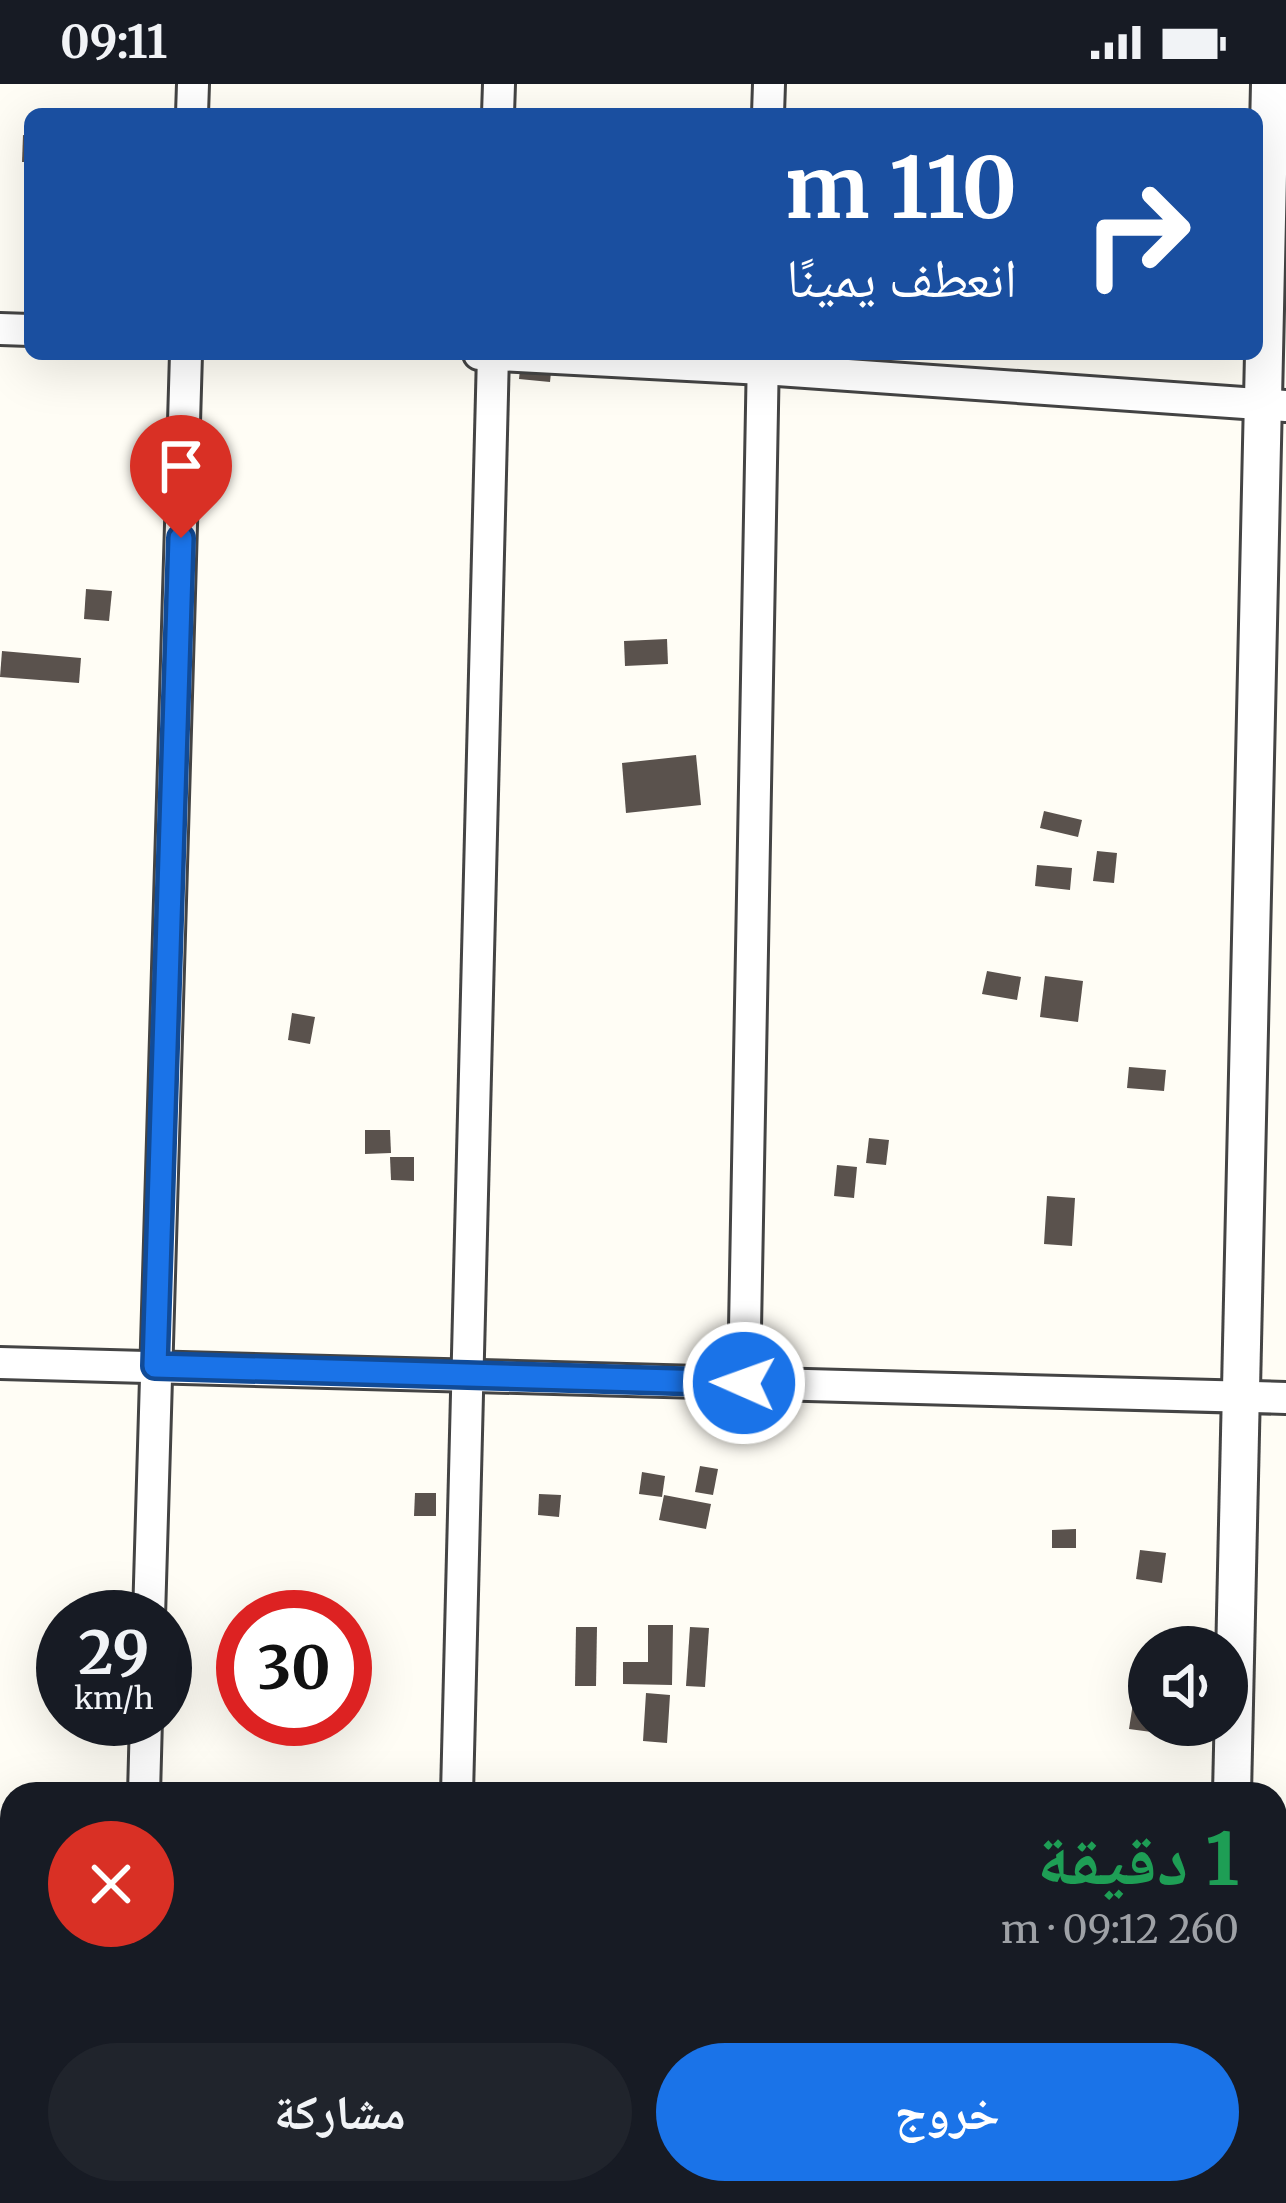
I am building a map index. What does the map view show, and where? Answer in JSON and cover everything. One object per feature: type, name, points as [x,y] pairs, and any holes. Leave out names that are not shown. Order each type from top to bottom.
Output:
[{"type":"street","points":[[1232,1782],[1273,405],[1270,84]]},
{"type":"street","points":[[150,1590],[187,360]]},
{"type":"street","points":[[457,1782],[493,360]]},
{"type":"street","points":[[696,360],[1273,405]]},
{"type":"street","points":[[744,1383],[763,362]]},
{"type":"street","points":[[0,1363],[1286,1399]]},
{"type":"street","points":[[144,1782],[145,1746]]},
{"type":"building","points":[[521,360],[552,363],[550,382],[519,379]]},
{"type":"building","points":[[86,589],[112,591],[109,621],[84,619]]},
{"type":"building","points":[[667,639],[668,664],[625,666],[624,641]]},
{"type":"building","points":[[2,651],[81,658],[79,683],[0,677]]},
{"type":"building","points":[[696,755],[701,805],[626,813],[622,763]]},
{"type":"building","points":[[1044,811],[1082,820],[1078,837],[1040,828]]},
{"type":"building","points":[[1097,851],[1117,853],[1114,883],[1093,881]]},
{"type":"building","points":[[1037,865],[1072,868],[1070,890],[1035,886]]},
{"type":"building","points":[[987,971],[1021,977],[1017,1000],[982,994]]},
{"type":"building","points":[[1045,976],[1083,981],[1078,1022],[1040,1017]]},
{"type":"building","points":[[292,1013],[315,1017],[310,1044],[288,1040]]},
{"type":"building","points":[[1129,1067],[1166,1070],[1164,1091],[1127,1088]]},
{"type":"building","points":[[365,1130],[390,1130],[391,1153],[365,1154]]},
{"type":"building","points":[[869,1138],[889,1140],[886,1165],[866,1163]]},
{"type":"building","points":[[390,1157],[414,1157],[414,1181],[391,1180]]},
{"type":"building","points":[[837,1165],[857,1167],[854,1198],[834,1196]]},
{"type":"building","points":[[1047,1196],[1075,1198],[1072,1246],[1044,1244]]},
{"type":"building","points":[[700,1466],[718,1469],[713,1495],[695,1492]]},
{"type":"building","points":[[642,1472],[665,1476],[662,1497],[639,1494]]},
{"type":"building","points":[[415,1493],[436,1493],[436,1516],[414,1516]]},
{"type":"building","points":[[539,1494],[561,1495],[559,1517],[538,1515]]},
{"type":"building","points":[[664,1495],[711,1504],[706,1529],[659,1520]]},
{"type":"building","points":[[1076,1529],[1076,1548],[1052,1548],[1052,1530]]},
{"type":"building","points":[[1140,1550],[1166,1553],[1162,1583],[1136,1579]]},
{"type":"building","points":[[648,1625],[673,1625],[672,1685],[623,1684],[623,1662],[648,1662]]},
{"type":"building","points":[[576,1627],[597,1627],[596,1686],[575,1686]]},
{"type":"building","points":[[690,1627],[709,1628],[705,1687],[686,1686]]},
{"type":"building","points":[[646,1693],[670,1695],[667,1743],[643,1741]]},
{"type":"route","points":[[181,538],[155,1366],[744,1383]]}]
